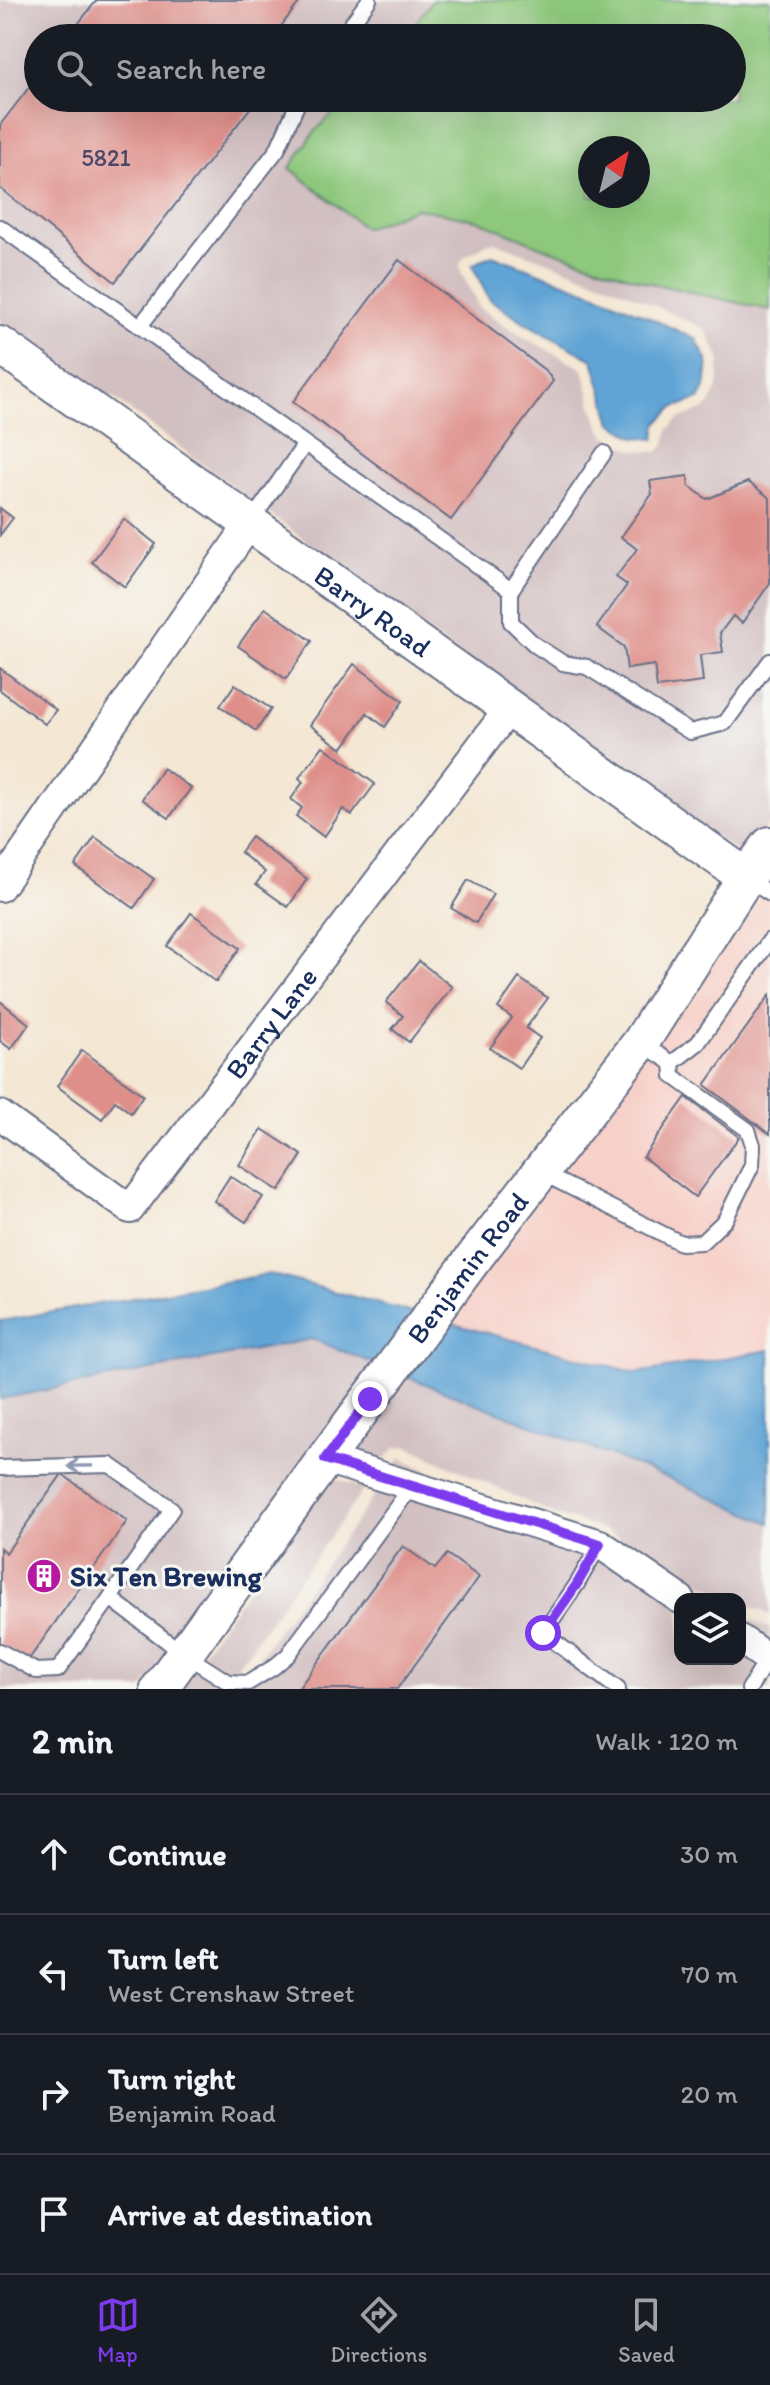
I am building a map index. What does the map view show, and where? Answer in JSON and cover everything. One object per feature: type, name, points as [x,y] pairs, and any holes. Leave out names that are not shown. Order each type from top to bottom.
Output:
[{"type":"street","name":"Barry Road","points":[[0,345],[758,886]]},
{"type":"street","points":[[0,887],[250,523]]},
{"type":"street","name":"Barry Lane","points":[[0,1115],[130,1209],[509,709]]},
{"type":"street","name":"Benjamin Road","points":[[159,1689],[470,1263],[758,886],[770,845]]},
{"type":"street","points":[[325,1459],[600,1544],[674,1595]]},
{"type":"street","points":[[746,1643],[769,1659]]},
{"type":"lane","points":[[351,24],[369,0]]},
{"type":"lane","points":[[140,326],[277,150],[294,112]]},
{"type":"lane","points":[[0,227],[511,590]]},
{"type":"lane","points":[[250,523],[305,444]]},
{"type":"lane","points":[[604,453],[511,590],[511,622],[535,645],[563,663],[587,667],[690,732],[725,723],[770,661]]},
{"type":"lane","points":[[672,1063],[698,1043],[770,940]]},
{"type":"lane","points":[[641,1042],[672,1063]]},
{"type":"lane","points":[[542,1172],[681,1243],[702,1242],[725,1220],[752,1165],[753,1145],[748,1130],[673,1076],[672,1063]]},
{"type":"lane","points":[[0,1468],[110,1465],[172,1509],[58,1670],[36,1671],[0,1651]]},
{"type":"lane","points":[[110,1598],[184,1654],[228,1682],[248,1683],[288,1655],[412,1486]]},
{"type":"lane","points":[[600,1544],[543,1633],[618,1689]]},
{"type":"lane","points":[[749,1689],[769,1659]]},
{"type":"shaded area","points":[[0,0],[433,0],[415,24],[24,24],[24,112],[337,112],[290,168],[365,228],[417,208],[477,220],[545,248],[646,282],[770,310],[770,822],[744,857],[416,623],[118,401],[0,324]],"holes":[[[494,242],[613,286],[705,329],[720,358],[718,388],[710,404],[679,419],[669,429],[664,447],[657,452],[632,450],[605,435],[601,429],[583,369],[480,309],[460,264],[464,257]]]},
{"type":"shaded area","points":[[770,885],[770,1350],[637,1373],[446,1322],[702,972]]},
{"type":"shaded area","points":[[312,1339],[378,1365],[142,1689],[0,1689],[0,1399]]},
{"type":"shaded area","points":[[405,1376],[663,1476],[770,1523],[770,1615],[746,1604],[746,1593],[723,1593],[646,1557],[605,1530],[553,1514],[407,1446],[395,1448],[384,1461],[349,1450]]},
{"type":"shaded area","points":[[401,1458],[692,1593],[674,1593],[674,1665],[746,1665],[746,1618],[770,1629],[770,1689],[236,1689]]},
{"type":"shaded area","points":[[329,1477],[365,1488],[221,1689],[176,1689]]},
{"type":"green space","points":[[433,0],[770,0],[770,310],[646,282],[545,248],[477,220],[417,208],[365,228],[290,168],[316,130],[335,112],[746,112],[746,24],[415,24]]},
{"type":"water","points":[[492,255],[607,298],[696,339],[708,362],[705,388],[699,399],[673,408],[657,424],[655,439],[635,437],[612,423],[593,360],[489,299],[472,265]]},
{"type":"water","points":[[270,1274],[417,1314],[378,1365],[312,1339],[0,1399],[0,1321]]},
{"type":"water","points":[[446,1322],[637,1373],[770,1350],[770,1523],[663,1476],[405,1376]]},
{"type":"building","points":[[97,0],[301,0],[283,24],[78,24]]},
{"type":"building","points":[[24,94],[24,112],[247,112],[115,282],[0,188],[0,125]]},
{"type":"building","points":[[399,260],[546,371],[553,381],[451,520],[293,402]]},
{"type":"building","points":[[688,476],[689,486],[707,499],[748,482],[770,498],[770,583],[742,623],[733,616],[720,633],[723,652],[700,655],[703,682],[657,688],[654,665],[627,669],[624,647],[597,627],[627,585],[616,577],[637,549],[621,537],[652,494],[650,481]]},
{"type":"building","points":[[0,508],[13,518],[0,535]]},
{"type":"building","points":[[124,519],[156,544],[125,587],[92,562]]},
{"type":"building","points":[[265,608],[312,641],[286,679],[238,646]]},
{"type":"building","points":[[354,664],[403,701],[385,727],[367,713],[342,749],[310,725]]},
{"type":"building","points":[[0,668],[56,710],[45,724],[0,690]]},
{"type":"building","points":[[235,684],[271,709],[256,731],[220,706]]},
{"type":"building","points":[[323,746],[375,784],[352,815],[343,809],[324,837],[296,816],[302,808],[291,799],[303,782],[299,778]]},
{"type":"building","points":[[163,768],[191,788],[169,818],[142,799]]},
{"type":"building","points":[[95,837],[154,879],[134,908],[75,866]]},
{"type":"building","points":[[251,837],[307,879],[288,907],[256,884],[265,872],[240,852]]},
{"type":"building","points":[[468,880],[493,894],[476,923],[451,908]]},
{"type":"building","points":[[191,913],[240,948],[216,982],[167,946]]},
{"type":"building","points":[[419,961],[452,987],[409,1042],[392,1029],[403,1016],[386,1002]]},
{"type":"building","points":[[519,978],[548,998],[526,1028],[540,1038],[519,1068],[490,1048],[512,1018],[498,1008]]},
{"type":"building","points":[[770,995],[770,1134],[705,1085]]},
{"type":"building","points":[[0,1001],[29,1024],[11,1049],[0,1041]]},
{"type":"building","points":[[82,1050],[143,1095],[131,1113],[115,1101],[102,1119],[57,1086]]},
{"type":"building","points":[[686,1097],[739,1137],[695,1197],[643,1157]]},
{"type":"building","points":[[262,1129],[302,1155],[279,1191],[239,1165]]},
{"type":"building","points":[[230,1176],[263,1197],[246,1222],[214,1201]]},
{"type":"building","name":"Six Ten Brewing","points":[[62,1474],[127,1521],[27,1662],[0,1643],[0,1548],[6,1553]]},
{"type":"building","points":[[403,1546],[435,1569],[447,1554],[479,1577],[397,1689],[298,1689]]},
{"type":"place","name":"Six Ten Brewing","points":[[44,1576]]},
{"type":"route","points":[[370,1399],[325,1459],[600,1544],[543,1633]]}]
